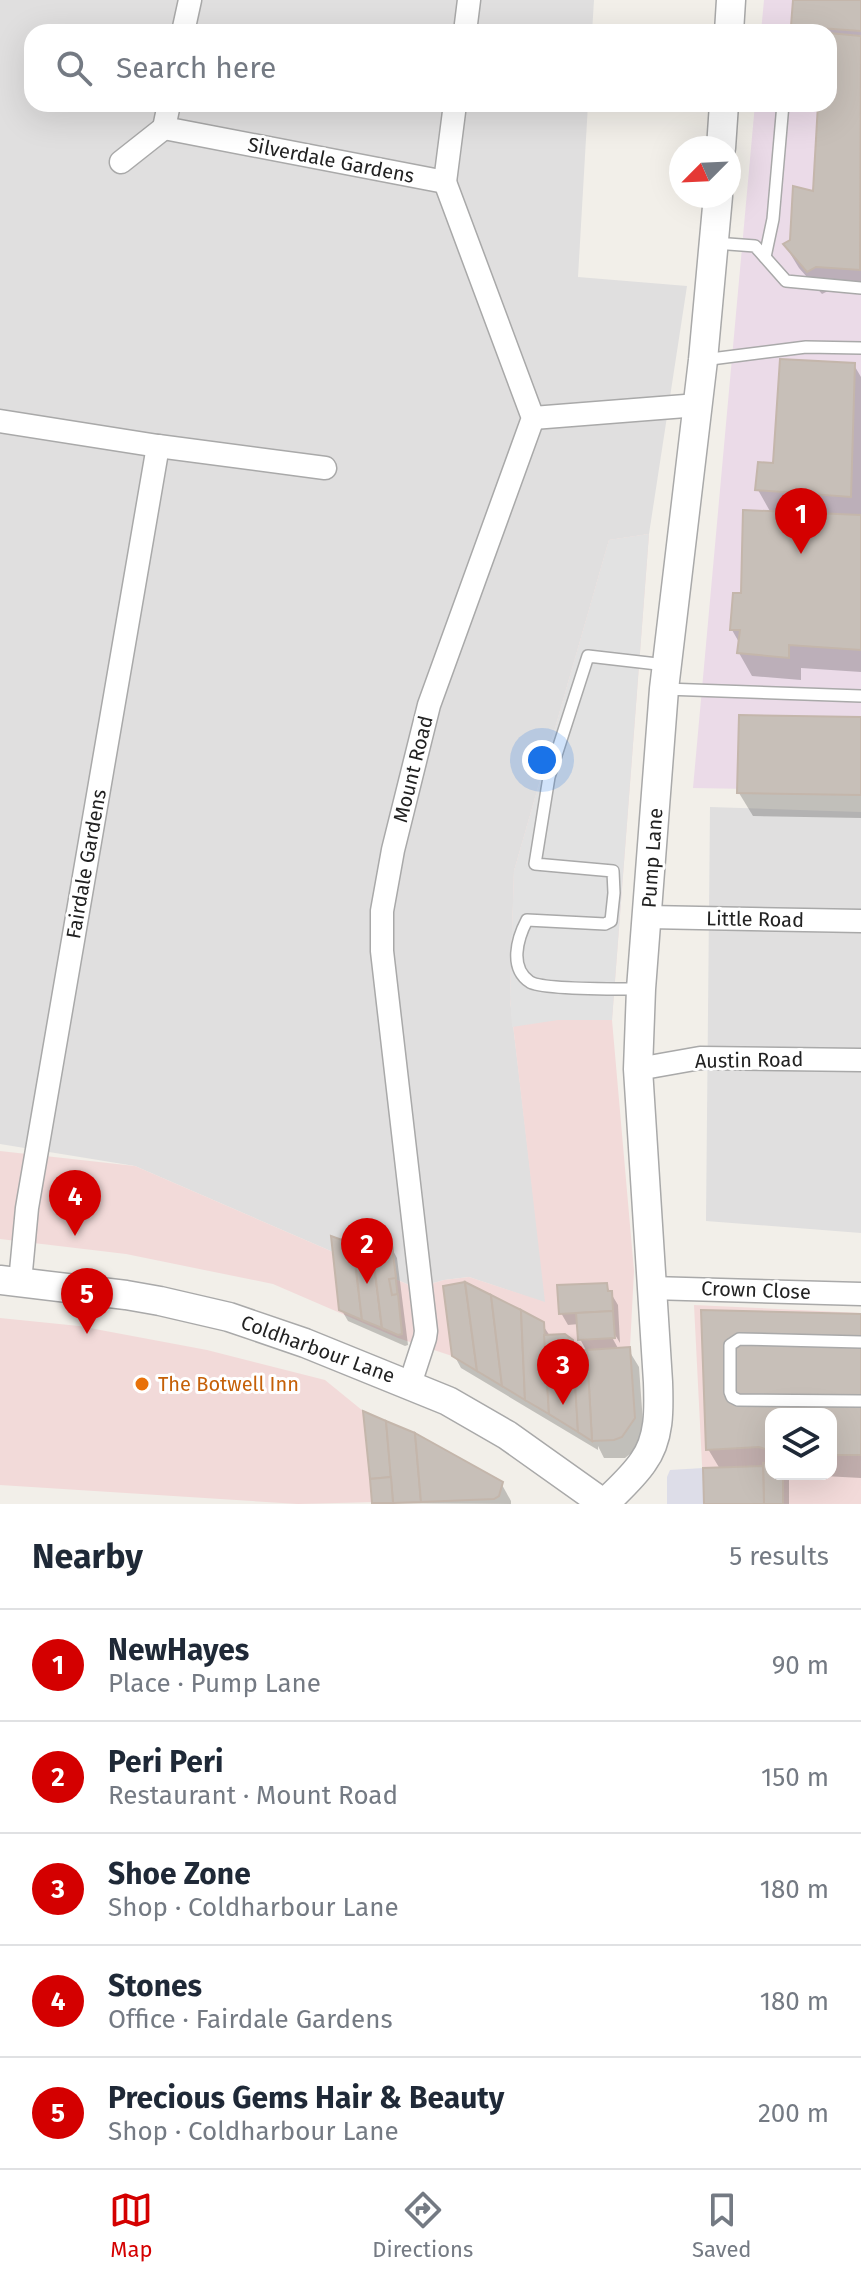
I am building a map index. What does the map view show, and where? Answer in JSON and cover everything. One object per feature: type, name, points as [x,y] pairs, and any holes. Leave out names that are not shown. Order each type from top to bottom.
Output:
[{"type":"street","points":[[185,24],[190,0]]},
{"type":"street","points":[[466,24],[469,0]]},
{"type":"street","points":[[730,24],[731,0]]},
{"type":"street","points":[[121,162],[164,128],[167,112]]},
{"type":"street","points":[[454,112],[445,182],[533,418],[698,405]]},
{"type":"street","points":[[722,136],[723,112]]},
{"type":"street","name":"Silverdale Gardens","points":[[164,128],[445,182]]},
{"type":"street","name":"Pump Lane","points":[[604,1504],[643,1462],[658,1420],[638,1069],[641,989],[666,677],[717,208]]},
{"type":"street","name":"Mount Road","points":[[410,1384],[426,1331],[382,951],[382,911],[393,850],[429,705],[533,418]]},
{"type":"street","points":[[0,421],[325,468]]},
{"type":"street","name":"Fairdale Gardens","points":[[10,1281],[27,1208],[158,446]]},
{"type":"street","name":"Little Road","points":[[648,917],[861,921]]},
{"type":"street","name":"Austin Road","points":[[638,1069],[700,1058],[861,1060]]},
{"type":"street","name":"Coldharbour Lane","points":[[10,1281],[126,1295],[229,1317],[305,1343],[448,1401],[507,1435],[604,1504]]},
{"type":"street","name":"Crown Close","points":[[651,1288],[861,1294]]},
{"type":"lane","points":[[765,257],[773,219],[782,112]]},
{"type":"lane","points":[[715,243],[755,246],[786,281],[861,288]]},
{"type":"lane","points":[[703,360],[806,347],[861,348]]},
{"type":"lane","points":[[641,989],[588,989],[533,984],[521,974],[516,953],[520,933],[527,920],[605,924],[611,921],[613,871],[535,864],[549,777],[588,656],[666,677],[861,696]]},
{"type":"lane","points":[[861,1342],[739,1339],[730,1345],[730,1392],[738,1400],[861,1401]]},
{"type":"shaded area","points":[[0,0],[594,0],[592,24],[24,24],[24,112],[588,112],[578,277],[687,286],[649,534],[609,540],[514,871],[510,999],[546,1303],[469,1277],[416,1288],[135,1166],[0,1144]]},
{"type":"shaded area","points":[[764,0],[861,0],[861,791],[693,788],[754,112],[837,112],[837,24],[762,24]]},
{"type":"shaded area","points":[[649,534],[612,1020],[634,1271],[630,1347],[635,1418],[626,1432],[614,1440],[592,1441],[452,1356],[398,1338],[273,1284],[126,1254],[0,1239],[0,1151],[135,1166],[416,1288],[469,1277],[545,1302],[510,999],[514,871],[609,540]]},
{"type":"shaded area","points":[[649,534],[612,1020],[558,1020],[512,1027],[514,871],[609,540]]},
{"type":"shaded area","points":[[710,807],[861,812],[861,1233],[706,1221]]},
{"type":"shaded area","points":[[694,1305],[861,1313],[861,1504],[704,1504]]},
{"type":"shaded area","points":[[0,1318],[79,1326],[207,1350],[325,1380],[363,1411],[415,1433],[503,1482],[499,1496],[494,1499],[298,1504],[0,1485]]},
{"type":"shaded area","points":[[703,1468],[704,1504],[667,1504],[670,1470]]},
{"type":"building","points":[[793,0],[861,0],[861,31],[837,29],[837,24],[791,24]]},
{"type":"building","points":[[837,34],[861,36],[860,270],[816,267],[807,272],[783,244],[790,240],[793,186],[813,191],[818,112],[837,112]]},
{"type":"building","points":[[780,359],[855,363],[851,497],[755,490],[758,462],[773,463]]},
{"type":"building","points":[[743,510],[861,515],[861,650],[789,645],[789,658],[737,653],[740,630],[730,630],[733,593],[741,593]]},
{"type":"building","points":[[739,715],[861,717],[861,795],[737,793]]},
{"type":"building","points":[[331,1236],[353,1244],[362,1320],[339,1310]]},
{"type":"building","points":[[353,1244],[372,1248],[382,1328],[362,1320]]},
{"type":"building","points":[[392,1245],[402,1334],[398,1335],[382,1328],[372,1248]]},
{"type":"building","points":[[392,1245],[396,1278],[389,1279],[392,1295],[398,1294],[402,1334],[398,1335],[382,1328],[372,1248]]},
{"type":"building","points":[[465,1282],[477,1371],[452,1356],[443,1286]]},
{"type":"building","points":[[465,1282],[491,1295],[502,1386],[477,1371]]},
{"type":"building","points":[[607,1283],[608,1291],[612,1291],[613,1311],[559,1314],[557,1285]]},
{"type":"building","points":[[491,1295],[521,1310],[525,1400],[502,1386]]},
{"type":"building","points":[[521,1310],[544,1322],[549,1414],[525,1400]]},
{"type":"building","points":[[701,1310],[861,1314],[861,1455],[837,1455],[837,1408],[765,1408],[765,1449],[706,1450]]},
{"type":"building","points":[[613,1311],[615,1338],[578,1340],[576,1313]]},
{"type":"building","points":[[565,1334],[573,1340],[578,1432],[549,1414],[544,1335]]},
{"type":"building","points":[[630,1347],[635,1418],[622,1437],[592,1441],[587,1350]]},
{"type":"building","points":[[587,1350],[592,1441],[578,1432],[573,1351]]},
{"type":"building","points":[[363,1411],[386,1421],[391,1477],[370,1479]]},
{"type":"building","points":[[386,1421],[415,1433],[421,1502],[393,1503]]},
{"type":"building","points":[[415,1433],[503,1482],[499,1496],[494,1499],[421,1502]]},
{"type":"building","points":[[763,1463],[765,1480],[783,1480],[783,1504],[764,1504]]},
{"type":"building","points":[[763,1466],[764,1504],[704,1504],[703,1468]]},
{"type":"building","points":[[391,1477],[393,1503],[372,1503],[370,1479]]},
{"type":"place","name":"NewHayes","points":[[801,554]]},
{"type":"place","name":"Stones","points":[[75,1236]]},
{"type":"place","name":"Peri Peri","points":[[367,1284]]},
{"type":"place","name":"Precious Gems Hair & Beauty","points":[[87,1334]]},
{"type":"place","name":"The Botwell Inn","points":[[142,1384]]},
{"type":"place","name":"Shoe Zone","points":[[563,1405]]}]
